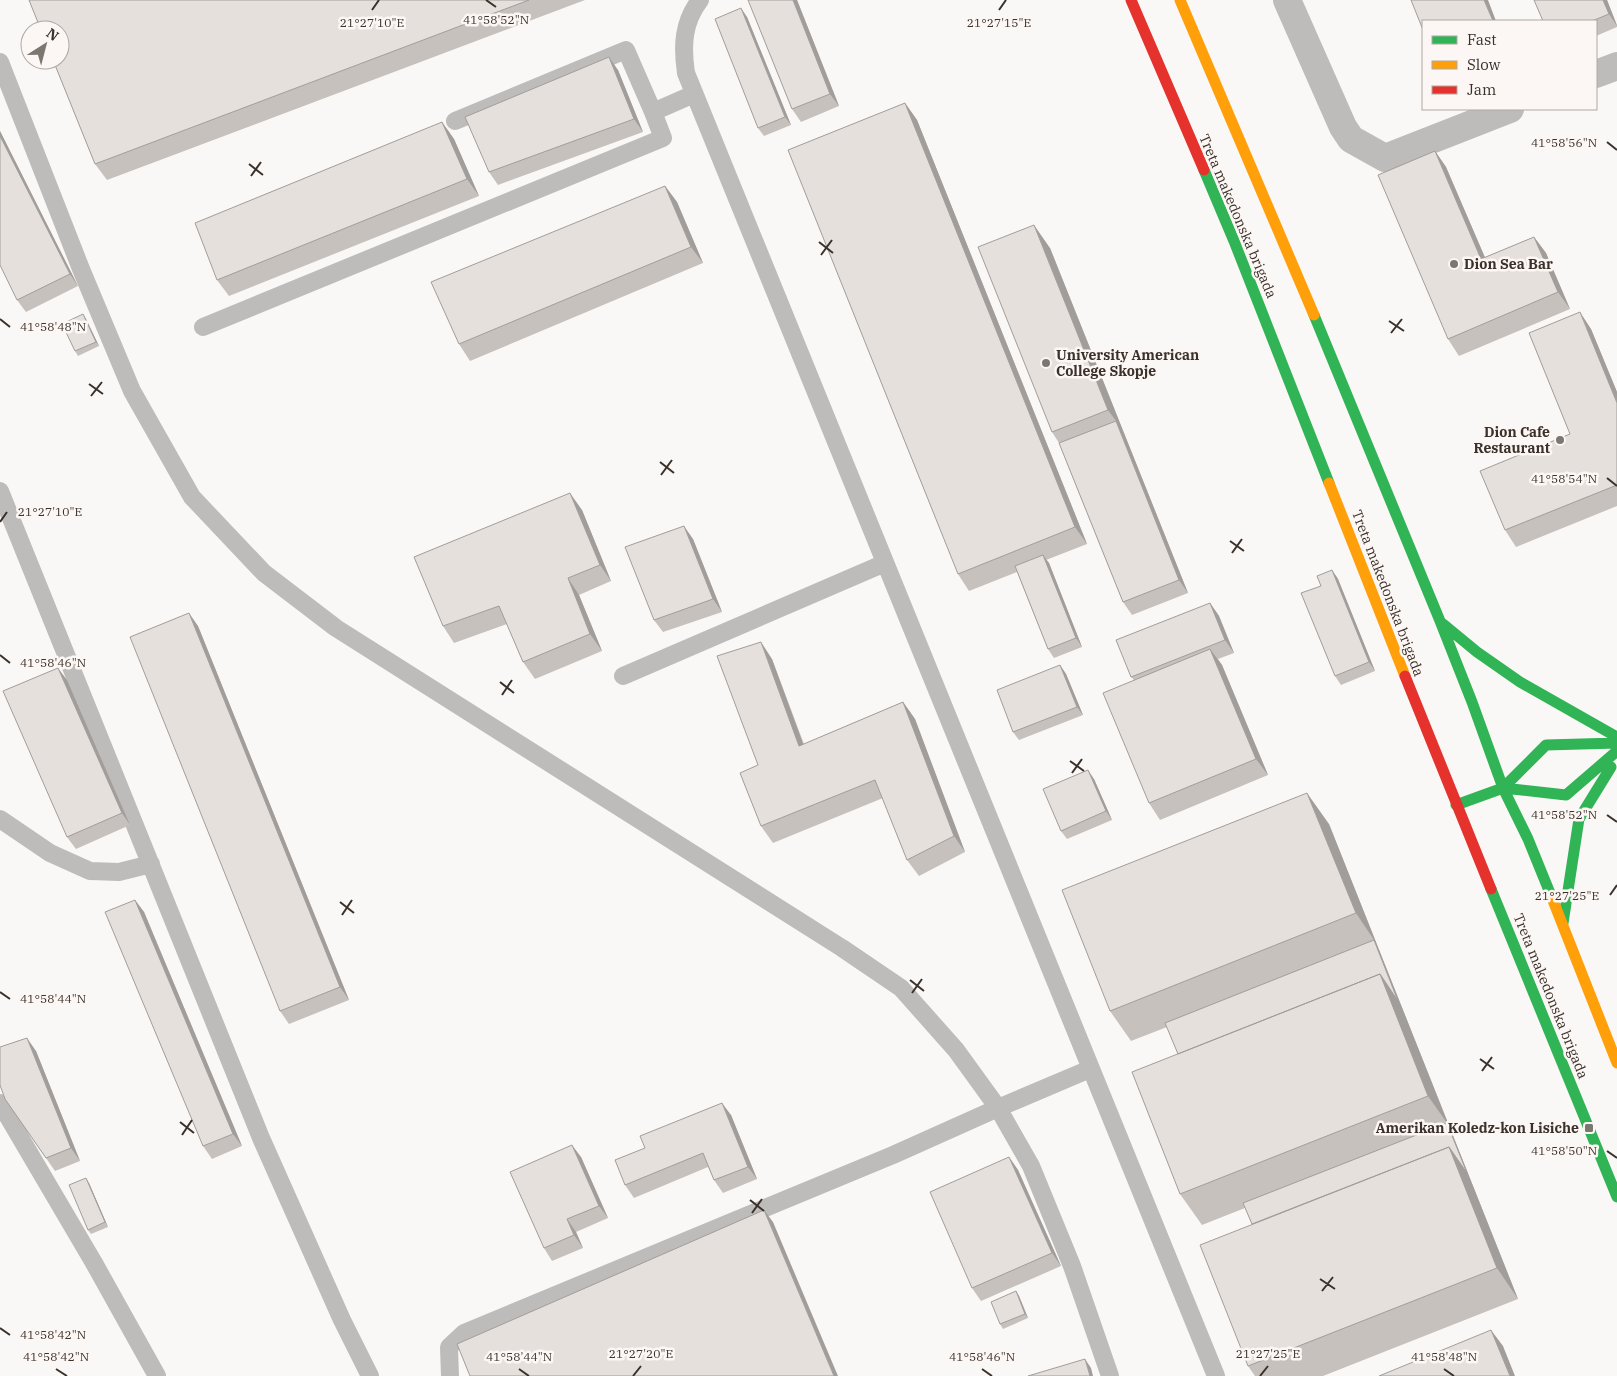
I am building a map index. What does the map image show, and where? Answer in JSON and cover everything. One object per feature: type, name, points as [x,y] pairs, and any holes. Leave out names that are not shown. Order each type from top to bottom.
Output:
[{"type":"street","name":"Treta makedonska brigada","points":[[1131,0],[1234,241],[1456,804],[1617,1197]]},
{"type":"street","points":[[1180,0],[1281,236],[1440,622],[1472,702],[1503,788],[1528,839],[1563,922],[1617,1063]]},
{"type":"street","points":[[1287,0],[1343,127],[1351,139],[1385,158],[1507,110]]},
{"type":"street","points":[[1597,74],[1617,66]]},
{"type":"street","points":[[1440,622],[1477,652],[1520,682],[1617,737]]},
{"type":"street","points":[[1503,788],[1546,745],[1617,743]]},
{"type":"street","points":[[1456,804],[1503,788],[1566,795],[1617,751]]},
{"type":"street","points":[[1563,922],[1579,819],[1617,758]]},
{"type":"lane","points":[[700,0],[693,10],[685,30],[683,53],[686,73],[1216,1376]]},
{"type":"lane","points":[[202,327],[663,138],[626,50],[455,121]]},
{"type":"lane","points":[[0,62],[77,260],[132,391],[192,497],[264,573],[336,628],[842,948],[902,988],[956,1050],[998,1108],[1031,1166],[1072,1266],[1110,1376]]},
{"type":"lane","points":[[653,112],[694,94]]},
{"type":"lane","points":[[0,491],[261,1138],[342,1320],[370,1376]]},
{"type":"lane","points":[[623,676],[885,563]]},
{"type":"lane","points":[[0,818],[50,853],[90,871],[119,872],[150,864]]},
{"type":"lane","points":[[450,1376],[449,1347],[464,1333],[893,1155],[1090,1069]]},
{"type":"lane","points":[[0,1103],[94,1263],[157,1376]]},
{"type":"building","points":[[29,0],[529,0],[95,164],[57,70],[70,70],[70,20],[37,20]]},
{"type":"building","points":[[748,0],[793,0],[830,94],[792,109]]},
{"type":"building","points":[[1411,0],[1484,0],[1493,20],[1422,20],[1422,28]]},
{"type":"building","points":[[1534,0],[1603,0],[1609,14],[1594,20],[1543,20]]},
{"type":"building","points":[[741,8],[785,117],[758,128],[715,19]]},
{"type":"building","points":[[609,57],[634,119],[489,172],[465,117]]},
{"type":"building","points":[[905,103],[1075,527],[958,574],[788,150]]},
{"type":"building","points":[[442,122],[467,179],[217,280],[195,223]]},
{"type":"building","points":[[0,136],[70,274],[17,300],[0,265]]},
{"type":"building","name":"Dion Sea Bar","points":[[1435,151],[1481,259],[1534,237],[1558,292],[1448,339],[1378,175]]},
{"type":"building","points":[[665,186],[691,247],[459,344],[431,282]]},
{"type":"building","points":[[1034,225],[1108,410],[1052,432],[978,247]]},
{"type":"building","points":[[1580,312],[1617,403],[1617,485],[1505,530],[1480,471],[1570,434],[1529,333]]},
{"type":"building","points":[[83,314],[96,342],[75,351],[62,324]]},
{"type":"building","points":[[1116,421],[1179,580],[1123,602],[1059,443]]},
{"type":"building","points":[[570,493],[600,565],[568,578],[590,634],[523,662],[499,606],[443,626],[414,557]]},
{"type":"building","points":[[684,526],[713,599],[654,620],[625,547]]},
{"type":"building","points":[[1043,555],[1076,638],[1048,649],[1015,566]]},
{"type":"building","points":[[1332,570],[1369,662],[1335,676],[1301,593],[1321,586],[1317,576]]},
{"type":"building","points":[[1210,603],[1225,640],[1131,677],[1116,640]]},
{"type":"building","points":[[189,613],[340,987],[280,1011],[130,637]]},
{"type":"building","points":[[761,642],[799,746],[903,702],[954,836],[907,860],[875,780],[761,826],[740,773],[758,765],[717,656]]},
{"type":"building","points":[[1210,649],[1256,759],[1149,803],[1103,693]]},
{"type":"building","points":[[1060,665],[1077,707],[1013,732],[997,690]]},
{"type":"building","points":[[58,668],[122,813],[67,837],[3,691]]},
{"type":"building","points":[[1088,770],[1106,811],[1061,831],[1043,789]]},
{"type":"building","points":[[1307,793],[1356,913],[1110,1011],[1062,890]]},
{"type":"building","points":[[135,900],[233,1134],[203,1146],[105,912]]},
{"type":"building","points":[[1374,940],[1398,1001],[1380,974],[1178,1054],[1165,1023]]},
{"type":"building","points":[[1380,974],[1428,1096],[1180,1194],[1132,1072]]},
{"type":"building","points":[[27,1038],[71,1148],[46,1158],[5,1099],[0,1085],[0,1047]]},
{"type":"building","points":[[722,1103],[748,1167],[714,1180],[703,1153],[625,1185],[615,1160],[645,1148],[640,1136]]},
{"type":"building","points":[[1447,1123],[1467,1173],[1449,1147],[1252,1224],[1243,1203]]},
{"type":"building","points":[[572,1145],[599,1206],[567,1219],[574,1235],[544,1248],[510,1172]]},
{"type":"building","points":[[1449,1147],[1497,1268],[1248,1366],[1200,1245]]},
{"type":"building","points":[[1009,1157],[1052,1253],[972,1288],[930,1192]]},
{"type":"building","points":[[86,1178],[105,1222],[88,1230],[69,1185]]},
{"type":"building","points":[[764,1210],[834,1376],[470,1376],[457,1344]]},
{"type":"building","points":[[1016,1291],[1025,1314],[1000,1324],[991,1302]]},
{"type":"building","points":[[1491,1330],[1510,1376],[1379,1376]]},
{"type":"building","points":[[1085,1359],[1090,1376],[1028,1376]]},
{"type":"traffic: fast","points":[[1204,170],[1234,241],[1329,483]]},
{"type":"traffic: fast","points":[[1314,315],[1440,621],[1503,788],[1528,839],[1552,898]]},
{"type":"traffic: fast","points":[[1443,624],[1477,652],[1520,682],[1617,737]]},
{"type":"traffic: fast","points":[[1503,788],[1546,745],[1617,743]]},
{"type":"traffic: fast","points":[[1456,805],[1503,788],[1566,795],[1617,751]]},
{"type":"traffic: fast","points":[[1563,923],[1579,819],[1611,767]]},
{"type":"traffic: fast","points":[[1491,889],[1617,1197]]},
{"type":"traffic: slow","points":[[1180,0],[1314,315]]},
{"type":"traffic: slow","points":[[1329,483],[1405,676]]},
{"type":"traffic: slow","points":[[1552,898],[1617,1063]]},
{"type":"traffic: jam","points":[[1131,0],[1204,170]]},
{"type":"traffic: jam","points":[[1405,676],[1491,889]]},
{"type":"place","name":"Dion Sea Bar","points":[[1454,264]]},
{"type":"place","name":"University American College Skopje","points":[[1046,363]]},
{"type":"place","name":"Dion Cafe Restaurant","points":[[1560,440]]},
{"type":"place","name":"Amerikan Koledz-kon Lisiche","points":[[1589,1128]]}]
